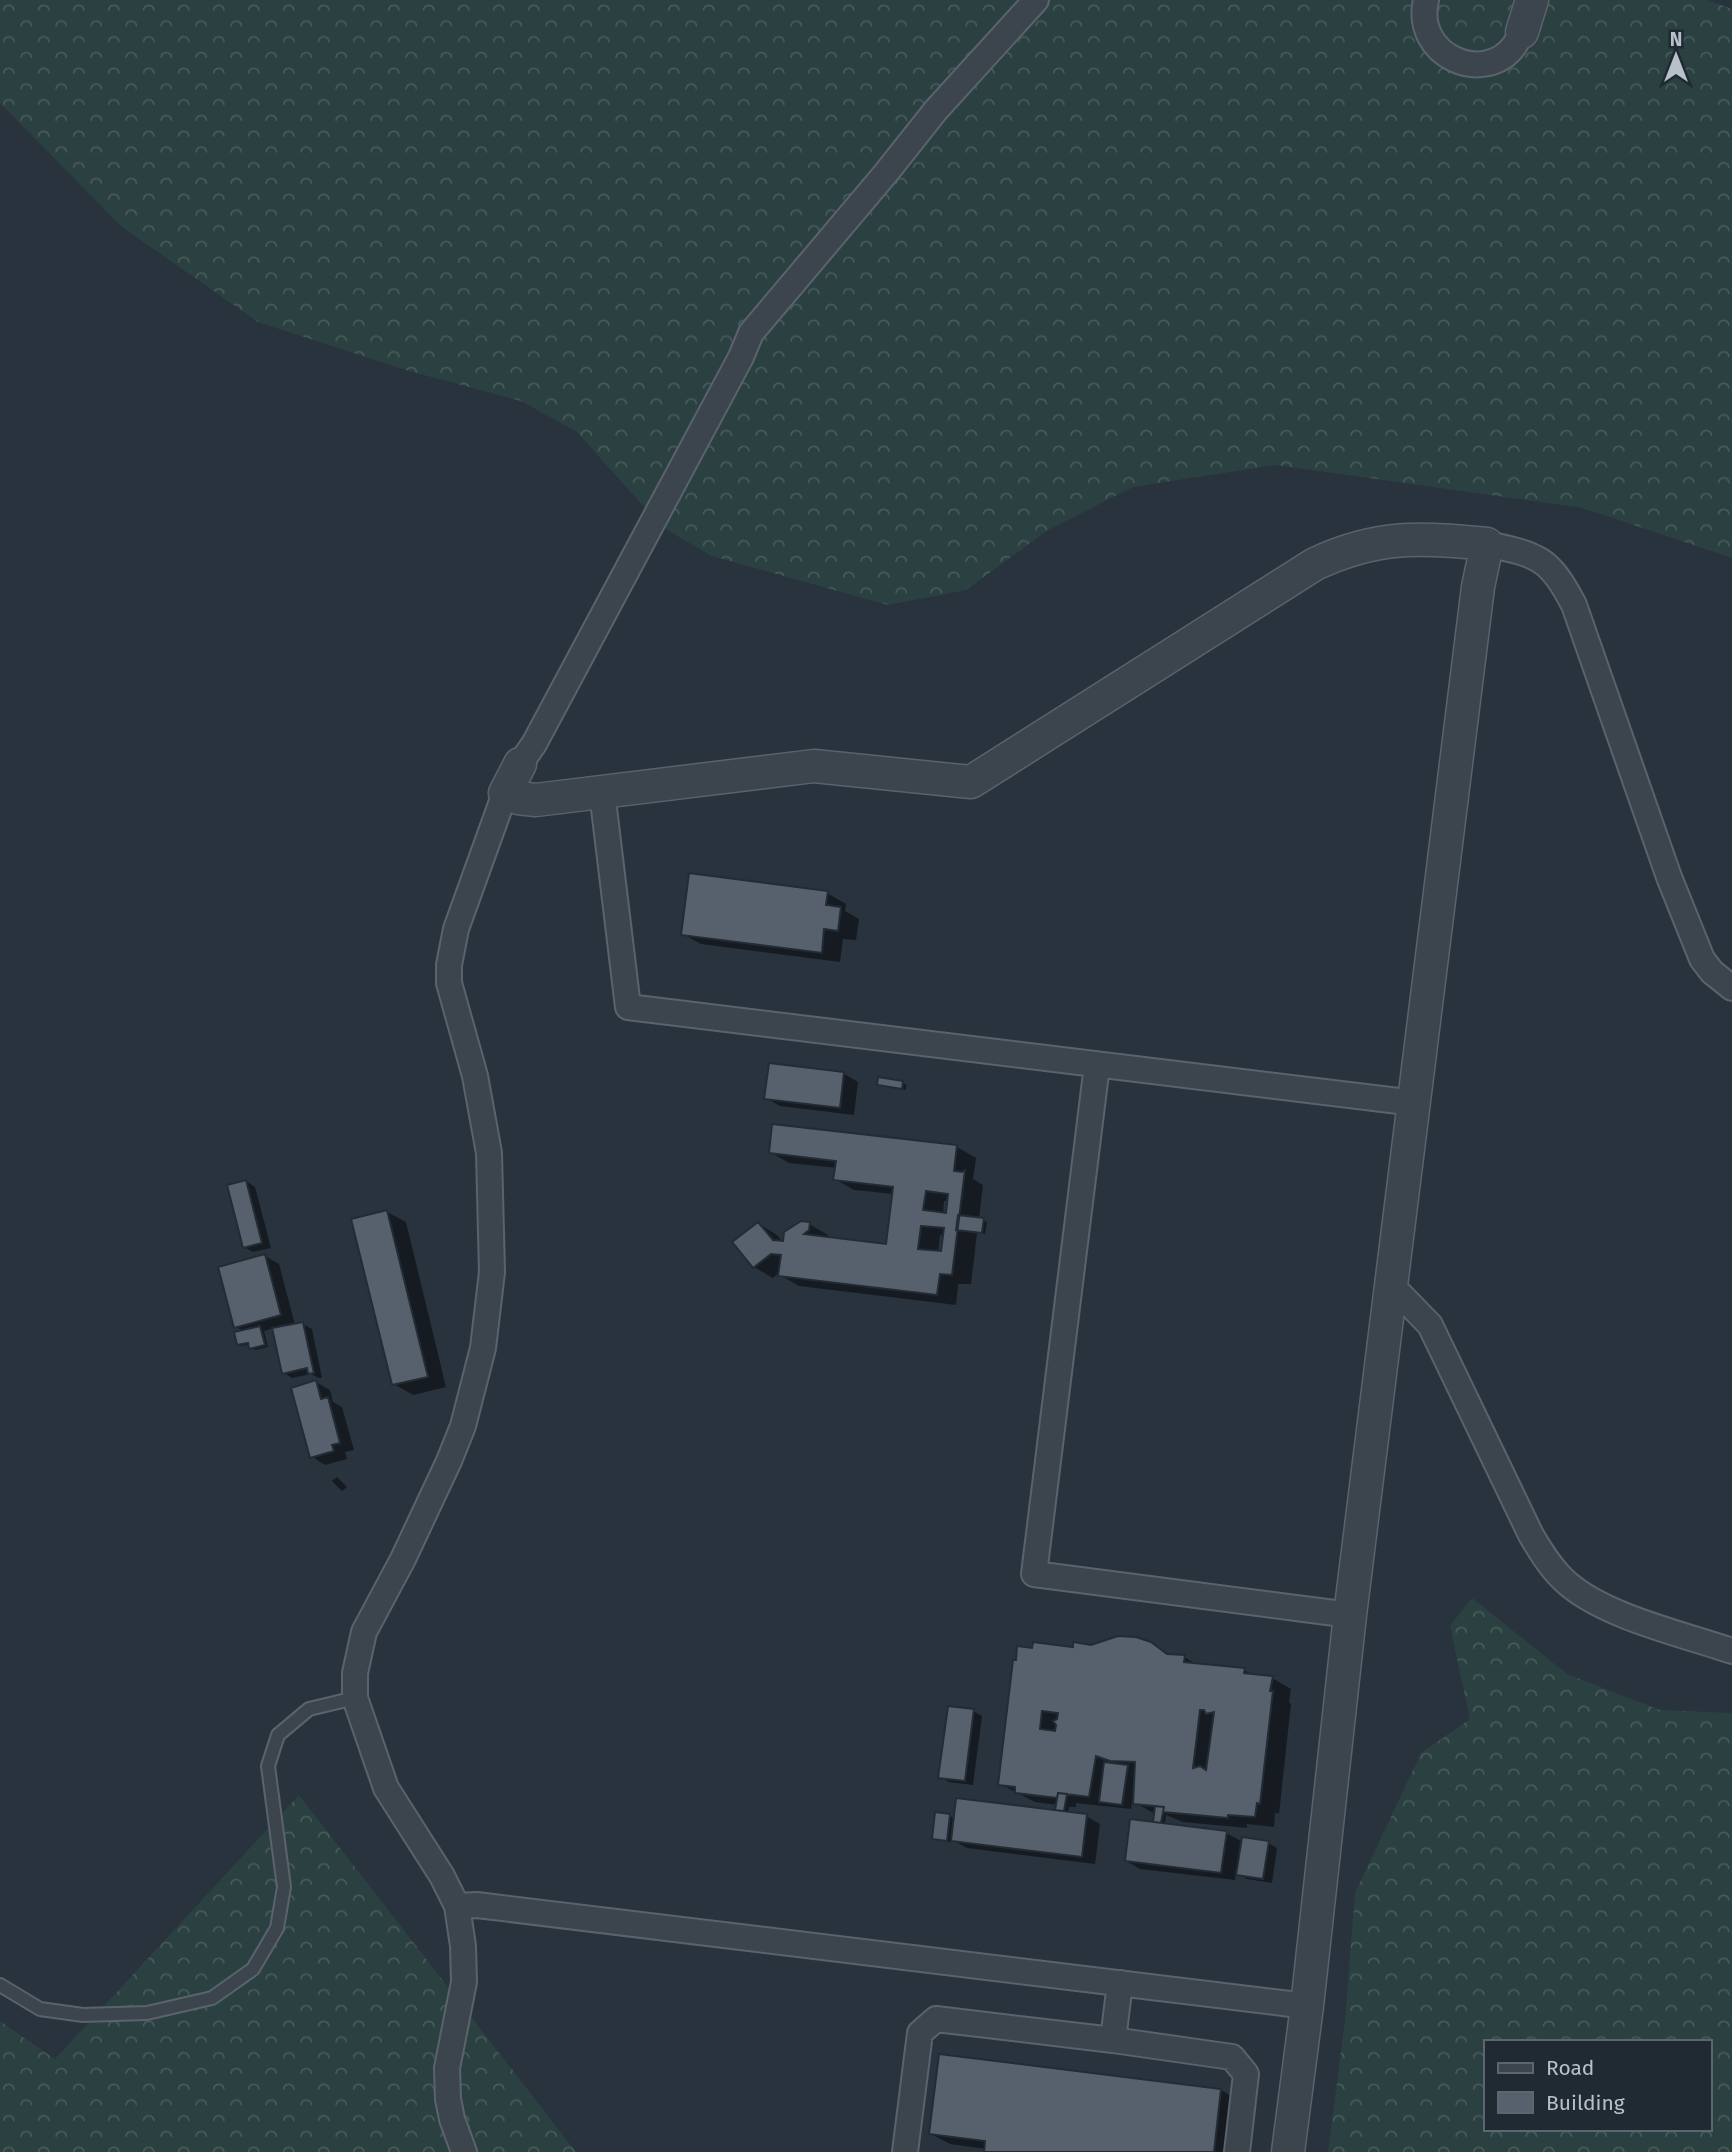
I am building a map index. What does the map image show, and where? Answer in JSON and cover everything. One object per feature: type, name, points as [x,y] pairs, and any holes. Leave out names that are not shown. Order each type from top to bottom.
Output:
[{"type":"street","points":[[464,2152],[452,2119],[447,2068],[464,1982],[463,1946],[457,1906],[442,1876],[386,1788],[355,1698],[356,1661],[364,1632],[409,1547],[449,1461],[463,1426],[483,1348],[492,1272],[489,1153],[475,1076],[449,983],[449,965],[456,929],[505,793],[541,732],[741,357],[751,333],[936,110],[1036,0]]},
{"type":"street","points":[[1426,0],[1426,30],[1431,41],[1452,58],[1468,64],[1500,58],[1514,47],[1522,32],[1532,0]]},
{"type":"street","points":[[505,793],[536,800],[814,766],[971,782],[1315,564],[1351,549],[1397,540],[1445,540],[1487,544],[1534,555],[1546,563],[1566,589],[1574,605],[1669,877],[1702,959],[1712,972],[1732,988]]},
{"type":"street","points":[[1288,2152],[1307,2006],[1350,1615],[1476,601],[1487,544]]},
{"type":"street","points":[[602,792],[628,1007],[1415,1103]]},
{"type":"street","points":[[1097,1065],[1034,1574],[1350,1615]]},
{"type":"street","points":[[1391,1285],[1430,1325],[1531,1535],[1564,1580],[1578,1592],[1624,1615],[1732,1651]]},
{"type":"street","points":[[457,1906],[491,1906],[1307,2006]]},
{"type":"street","points":[[1113,2040],[1120,1983]]},
{"type":"street","points":[[905,2152],[920,2033],[936,2019],[1232,2057],[1246,2074],[1237,2152]]},
{"type":"lane","points":[[0,1985],[40,2009],[83,2015],[147,2013],[212,1998],[253,1969],[277,1928],[284,1887],[268,1766],[278,1735],[309,1709],[355,1698]]},
{"type":"green space","points":[[0,0],[1708,0],[1732,9],[1732,558],[1583,508],[1276,465],[1133,487],[1048,530],[966,590],[888,605],[712,556],[662,527],[577,432],[521,401],[409,371],[258,322],[122,227],[0,103]]},
{"type":"green space","points":[[1472,1598],[1567,1674],[1660,1710],[1732,1713],[1732,2152],[1328,2152],[1345,2021],[1355,1893],[1421,1753],[1470,1719],[1450,1626]]},
{"type":"green space","points":[[299,1795],[576,2152],[0,2152],[0,2021],[55,2059]]},
{"type":"building","points":[[689,873],[828,891],[826,905],[841,907],[838,931],[824,929],[822,953],[681,935]]},
{"type":"building","points":[[769,1063],[844,1072],[840,1108],[764,1099]]},
{"type":"building","points":[[878,1077],[903,1081],[902,1089],[877,1085]]},
{"type":"building","points":[[772,1124],[957,1145],[954,1171],[965,1170],[952,1275],[940,1274],[937,1295],[778,1276],[781,1255],[771,1254],[753,1268],[732,1242],[758,1222],[773,1240],[783,1241],[784,1232],[801,1221],[810,1222],[809,1230],[804,1234],[886,1244],[893,1187],[833,1180],[836,1161],[769,1153]],"holes":[[[926,1191],[948,1194],[946,1213],[923,1210]],[[921,1226],[944,1228],[941,1251],[918,1249]]]},
{"type":"building","points":[[246,1180],[262,1243],[243,1248],[227,1185]]},
{"type":"building","points":[[387,1210],[428,1377],[392,1385],[351,1219]]},
{"type":"building","points":[[958,1215],[984,1218],[982,1233],[956,1230]]},
{"type":"building","points":[[265,1254],[281,1315],[234,1328],[218,1267]]},
{"type":"building","points":[[303,1322],[314,1373],[308,1374],[307,1368],[282,1374],[272,1328]]},
{"type":"building","points":[[260,1326],[265,1345],[249,1349],[248,1343],[237,1345],[234,1332]]},
{"type":"building","points":[[316,1380],[321,1399],[328,1397],[340,1443],[332,1445],[334,1451],[310,1458],[291,1388]]},
{"type":"building","points":[[1118,1636],[1136,1637],[1151,1642],[1167,1654],[1185,1655],[1184,1662],[1245,1668],[1244,1673],[1273,1676],[1260,1804],[1257,1803],[1255,1817],[1228,1815],[1228,1818],[1163,1812],[1164,1807],[1133,1804],[1135,1762],[1110,1761],[1096,1756],[1089,1797],[1058,1793],[1057,1798],[1015,1793],[1015,1787],[998,1785],[1017,1646],[1032,1648],[1033,1642],[1073,1647],[1073,1642],[1091,1645]],"holes":[[[1200,1710],[1204,1710],[1206,1714],[1214,1712],[1206,1770],[1200,1766],[1193,1768]],[[1042,1711],[1058,1713],[1057,1719],[1053,1721],[1056,1725],[1055,1731],[1040,1729]]]},
{"type":"building","points":[[948,1706],[974,1709],[965,1781],[938,1778]]},
{"type":"building","points":[[1104,1762],[1128,1765],[1122,1805],[1099,1802]]},
{"type":"building","points":[[1058,1793],[1067,1794],[1064,1811],[1055,1810]]},
{"type":"building","points":[[956,1798],[1087,1814],[1082,1857],[951,1841]]},
{"type":"building","points":[[1155,1806],[1164,1807],[1161,1823],[1153,1822]]},
{"type":"building","points":[[935,1812],[950,1814],[947,1841],[932,1839]]},
{"type":"building","points":[[1130,1819],[1227,1831],[1221,1873],[1125,1861]]},
{"type":"building","points":[[1242,1837],[1269,1841],[1263,1879],[1236,1875]]},
{"type":"building","points":[[939,2054],[1221,2089],[1214,2152],[984,2152],[985,2141],[929,2134]]}]
